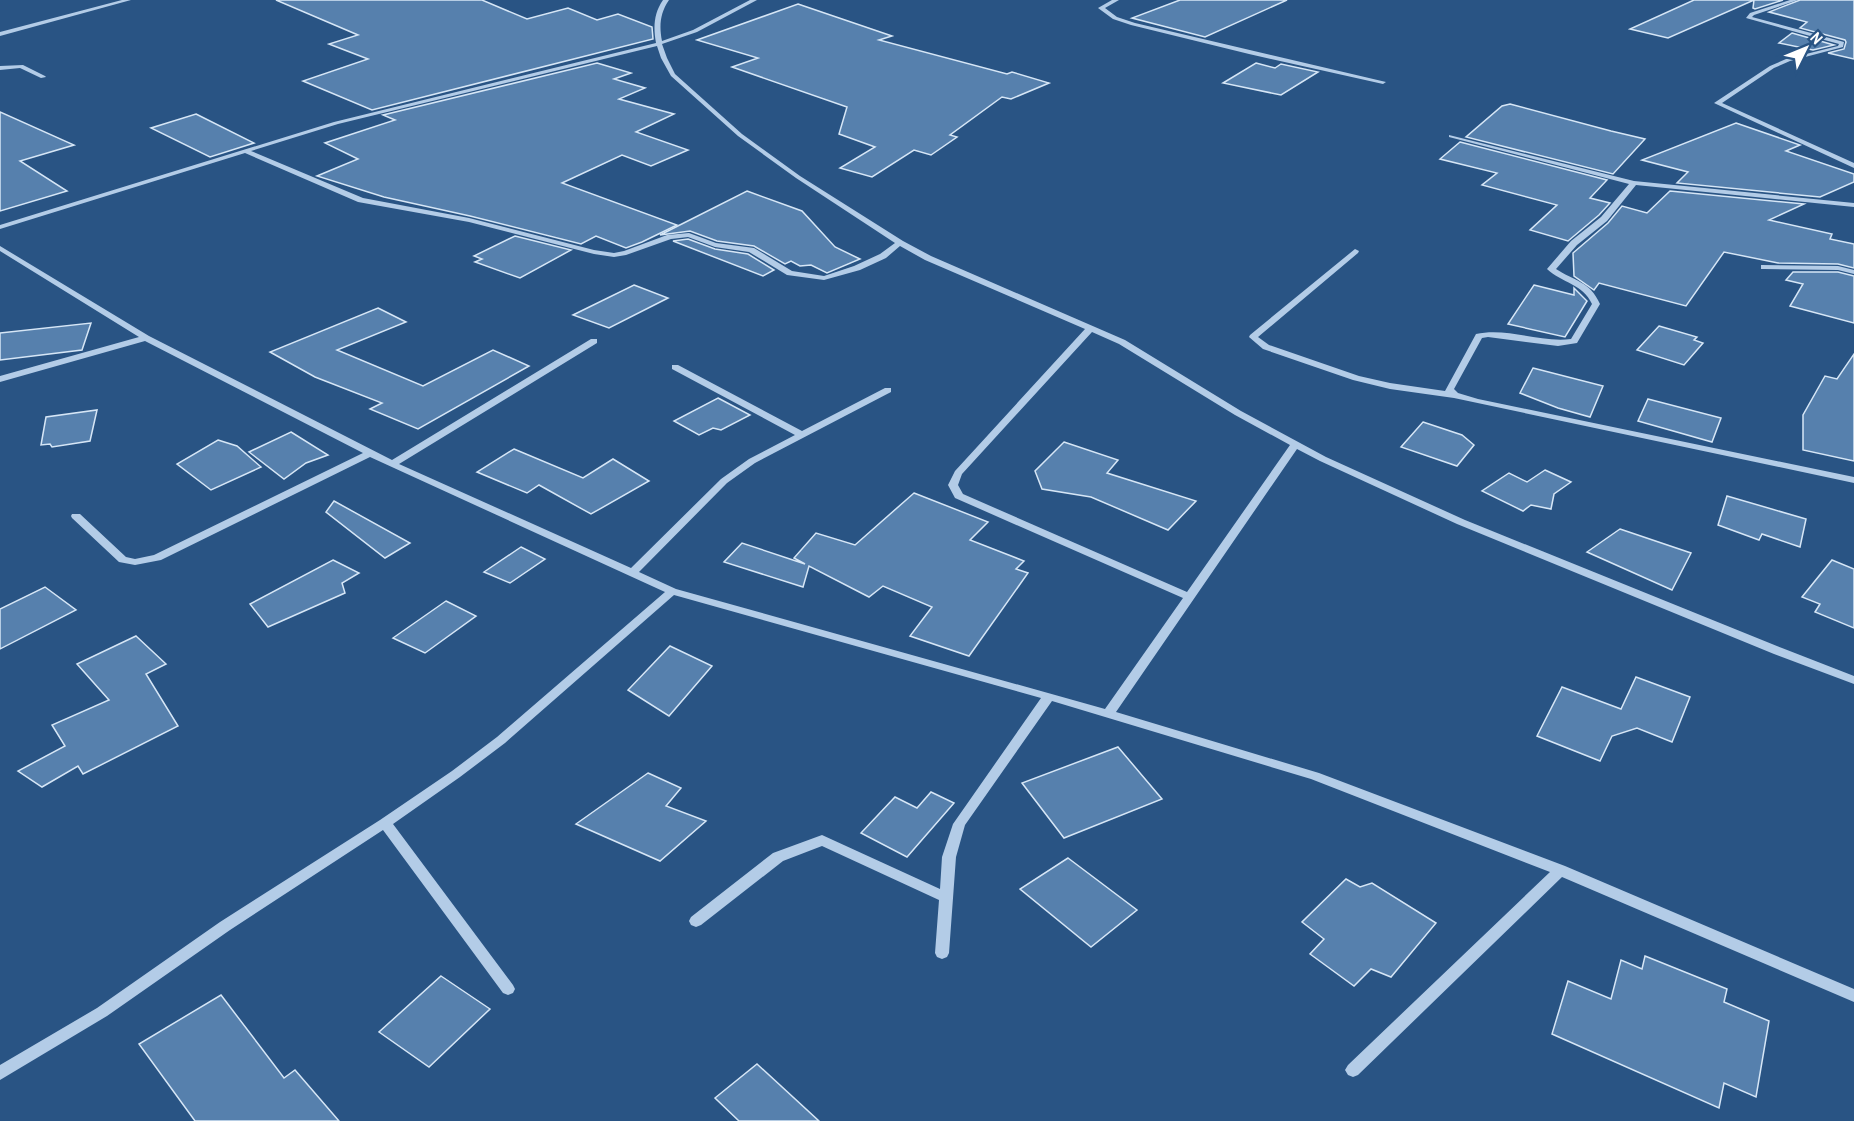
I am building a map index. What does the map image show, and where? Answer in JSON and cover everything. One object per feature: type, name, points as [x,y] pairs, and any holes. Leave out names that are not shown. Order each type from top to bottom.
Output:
[{"type":"street","points":[[0,34],[128,0]]},
{"type":"street","points":[[666,0],[658,11],[658,44],[666,66],[673,75],[740,135],[798,177],[900,243],[928,258],[1138,350],[1238,413],[1295,444],[1461,522],[1854,680]]},
{"type":"street","points":[[0,227],[336,123],[658,44],[695,31],[754,0]]},
{"type":"street","points":[[1116,0],[1101,8],[1108,14],[1129,22],[1226,48],[1383,82]]},
{"type":"street","points":[[1795,0],[1752,14],[1749,18],[1842,43],[1840,47],[1788,60],[1772,67],[1717,103],[1854,166]]},
{"type":"street","points":[[0,68],[21,66],[43,77]]},
{"type":"street","points":[[1451,136],[1634,183],[1854,205]]},
{"type":"street","points":[[245,151],[361,200],[469,220],[614,255],[670,237],[689,235],[715,245],[751,250],[790,273],[824,278],[857,268],[883,256],[900,243]]},
{"type":"street","points":[[1455,395],[1449,390],[1479,336],[1488,334],[1558,343],[1574,341],[1596,304],[1592,292],[1583,285],[1551,269],[1574,243],[1604,219],[1634,183]]},
{"type":"street","points":[[0,248],[146,338],[370,453],[672,591],[1049,696],[1315,776],[1560,870],[1854,996]]},
{"type":"street","points":[[1355,251],[1254,337],[1258,342],[1266,347],[1356,378],[1390,386],[1455,395],[1680,445],[1854,480]]},
{"type":"street","points":[[1764,267],[1838,268],[1852,271],[1854,261]]},
{"type":"street","points":[[1090,329],[958,473],[953,485],[959,496],[1189,597]]},
{"type":"street","points":[[0,379],[146,338]]},
{"type":"street","points":[[392,464],[594,341]]},
{"type":"street","points":[[675,367],[802,435]]},
{"type":"street","points":[[632,573],[724,480],[752,461],[888,390]]},
{"type":"street","points":[[1108,714],[1295,444]]},
{"type":"street","points":[[76,516],[123,560],[135,562],[157,558],[370,453]]},
{"type":"street","points":[[0,1073],[102,1012],[225,926],[385,823],[501,740],[672,591]]},
{"type":"street","points":[[942,953],[949,856],[958,824],[1049,696]]},
{"type":"street","points":[[385,823],[508,989]]},
{"type":"street","points":[[696,921],[778,857],[822,840],[947,898]]},
{"type":"street","points":[[1353,1070],[1560,870]]},
{"type":"building","points":[[276,0],[482,0],[527,19],[568,8],[597,20],[618,14],[652,27],[653,39],[372,110],[303,81],[368,59],[329,44],[358,35]]},
{"type":"building","points":[[1180,0],[1287,0],[1205,37],[1132,18]]},
{"type":"building","points":[[1694,0],[1754,0],[1668,38],[1630,29]]},
{"type":"building","points":[[1754,0],[1783,0],[1755,9],[1753,8]]},
{"type":"building","points":[[1800,0],[1854,0],[1854,59],[1828,53],[1844,49],[1845,40],[1800,28],[1807,22],[1769,12]]},
{"type":"building","points":[[798,4],[892,36],[879,40],[1049,83],[1011,99],[1002,97],[950,135],[957,137],[931,155],[914,150],[872,177],[840,168],[875,147],[839,134],[847,107],[732,67],[758,58],[697,40]]},
{"type":"building","points":[[1792,33],[1834,45],[1813,50],[1779,43]]},
{"type":"building","points":[[597,63],[631,73],[614,79],[645,88],[619,99],[674,114],[636,132],[688,150],[651,166],[622,155],[562,183],[677,225],[642,242],[626,248],[596,236],[581,244],[384,197],[317,176],[358,159],[325,143],[395,120],[383,115]]},
{"type":"building","points":[[1256,63],[1275,68],[1281,64],[1318,72],[1281,95],[1223,83]]},
{"type":"building","points":[[1510,104],[1645,139],[1613,174],[1466,137],[1502,106]]},
{"type":"building","points":[[0,112],[74,145],[20,161],[67,191],[0,211]]},
{"type":"building","points":[[196,114],[254,143],[210,157],[151,128]]},
{"type":"building","points":[[1736,123],[1800,145],[1786,151],[1854,174],[1854,182],[1820,197],[1677,183],[1688,172],[1642,160]]},
{"type":"building","points":[[1460,142],[1607,180],[1590,198],[1610,203],[1568,241],[1530,230],[1557,205],[1482,185],[1497,173],[1440,159]]},
{"type":"building","points":[[747,191],[802,211],[835,247],[860,259],[827,273],[811,265],[800,266],[791,261],[785,264],[754,246],[717,241],[690,231],[660,235]]},
{"type":"building","points":[[1670,191],[1804,204],[1769,220],[1832,234],[1830,239],[1854,244],[1854,268],[1838,264],[1778,263],[1724,252],[1686,306],[1599,283],[1594,290],[1574,276],[1573,253],[1608,223],[1622,206],[1647,213]]},
{"type":"building","points":[[515,236],[571,250],[520,278],[475,262],[482,259],[474,256]]},
{"type":"building","points":[[688,239],[715,249],[748,254],[774,270],[763,276],[673,241]]},
{"type":"building","points":[[1793,272],[1838,272],[1854,276],[1854,323],[1790,306],[1803,284],[1786,280]]},
{"type":"building","points":[[634,285],[668,298],[609,328],[573,315]]},
{"type":"building","points":[[1534,285],[1574,295],[1574,288],[1587,301],[1565,337],[1508,324]]},
{"type":"building","points":[[378,308],[406,322],[337,350],[423,386],[493,350],[529,366],[418,429],[370,409],[382,403],[315,377],[270,352]]},
{"type":"building","points":[[91,323],[82,350],[0,360],[0,333]]},
{"type":"building","points":[[1659,326],[1697,337],[1694,340],[1703,343],[1684,365],[1637,350]]},
{"type":"building","points":[[1854,354],[1854,461],[1803,450],[1803,415],[1825,376],[1837,379]]},
{"type":"building","points":[[1533,368],[1603,386],[1590,417],[1558,408],[1520,393]]},
{"type":"building","points":[[718,398],[750,415],[721,430],[713,428],[699,435],[674,421]]},
{"type":"building","points":[[1648,399],[1721,418],[1712,442],[1638,421]]},
{"type":"building","points":[[97,410],[90,441],[52,447],[50,444],[41,445],[46,417]]},
{"type":"building","points":[[1423,422],[1462,435],[1474,445],[1457,466],[1401,447]]},
{"type":"building","points":[[291,432],[328,455],[306,463],[284,479],[249,452]]},
{"type":"building","points":[[218,440],[237,446],[261,467],[211,490],[177,464]]},
{"type":"building","points":[[1064,442],[1118,460],[1107,473],[1196,501],[1168,530],[1091,497],[1042,489],[1035,471]]},
{"type":"building","points":[[514,449],[583,478],[613,459],[649,481],[591,514],[539,485],[527,493],[477,472]]},
{"type":"building","points":[[1545,470],[1571,482],[1554,494],[1551,509],[1531,505],[1523,511],[1482,491],[1509,473],[1527,482]]},
{"type":"building","points":[[914,493],[988,522],[970,540],[1024,561],[1016,569],[1028,573],[969,656],[910,636],[932,607],[883,586],[869,597],[809,566],[803,587],[724,562],[742,543],[805,564],[794,558],[816,533],[855,545]]},
{"type":"building","points":[[1727,496],[1806,519],[1800,547],[1762,534],[1759,540],[1718,525]]},
{"type":"building","points":[[334,501],[410,543],[385,558],[326,512]]},
{"type":"building","points":[[1620,529],[1691,553],[1672,590],[1587,552]]},
{"type":"building","points":[[521,547],[545,559],[510,583],[484,572]]},
{"type":"building","points":[[333,560],[359,573],[342,583],[345,593],[268,627],[250,604]]},
{"type":"building","points":[[1832,560],[1854,569],[1854,628],[1815,612],[1820,604],[1802,597]]},
{"type":"building","points":[[45,587],[76,610],[0,649],[0,609]]},
{"type":"building","points":[[446,601],[476,616],[425,653],[393,638]]},
{"type":"building","points":[[136,636],[166,664],[146,674],[178,726],[83,774],[78,766],[42,787],[18,771],[65,746],[52,725],[109,700],[77,664]]},
{"type":"building","points":[[670,646],[712,666],[669,716],[628,690]]},
{"type":"building","points":[[1636,677],[1690,697],[1672,742],[1637,728],[1612,736],[1600,761],[1537,736],[1562,687],[1621,709]]},
{"type":"building","points":[[1118,747],[1162,799],[1064,838],[1022,783]]},
{"type":"building","points":[[648,773],[681,788],[666,806],[706,821],[660,861],[576,824]]},
{"type":"building","points":[[931,792],[954,803],[907,857],[861,833],[895,797],[917,808]]},
{"type":"building","points":[[1068,858],[1137,910],[1091,947],[1020,889]]},
{"type":"building","points":[[1346,879],[1360,887],[1372,883],[1436,923],[1391,977],[1371,969],[1354,986],[1310,954],[1324,939],[1302,922]]},
{"type":"building","points":[[1645,956],[1727,989],[1724,1002],[1769,1021],[1756,1097],[1724,1083],[1719,1108],[1552,1034],[1568,981],[1611,999],[1621,960],[1642,969]]},
{"type":"building","points":[[441,976],[490,1009],[429,1067],[379,1032]]},
{"type":"building","points":[[221,995],[284,1078],[295,1070],[339,1121],[195,1121],[139,1044]]},
{"type":"building","points":[[757,1064],[819,1121],[739,1121],[715,1098]]}]
